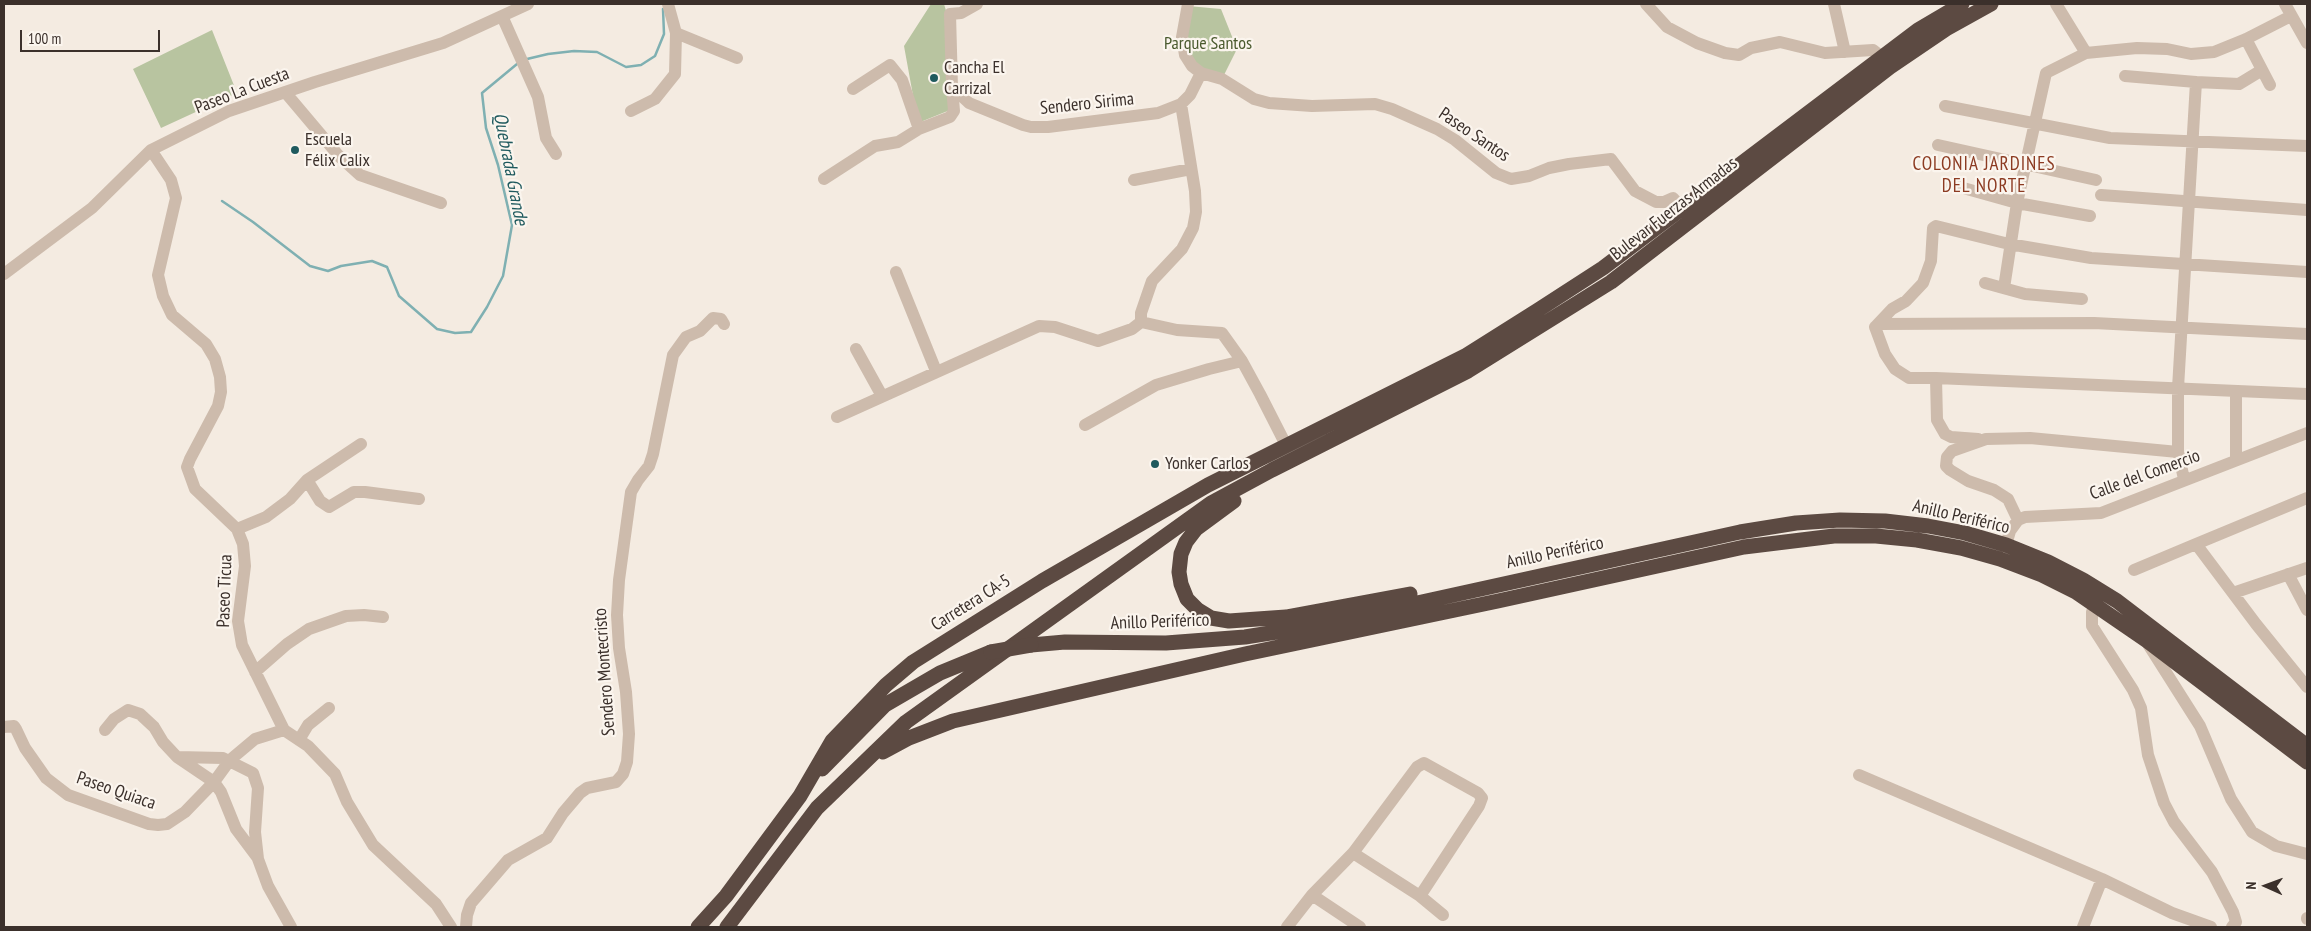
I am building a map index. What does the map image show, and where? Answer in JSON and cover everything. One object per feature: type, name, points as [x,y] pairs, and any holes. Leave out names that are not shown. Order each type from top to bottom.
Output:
[{"type":"highway","name":"Bulevar Fuerzas Armadas","points":[[1350,413],[1382,399],[1480,346],[1603,268],[1918,30],[1962,4]]},
{"type":"highway","name":"Bulevar Fuerzas Armadas","points":[[1366,422],[1468,371],[1611,282],[1890,66],[1946,29],[1991,4]]},
{"type":"highway","name":"Carretera CA-5","points":[[698,927],[726,896],[800,796],[832,741],[886,685],[913,662],[1042,581],[1208,486],[1350,413]]},
{"type":"highway","points":[[1366,422],[1220,510],[1196,529],[1184,548],[1179,572],[1187,599],[1198,610],[1212,618],[1229,621],[1286,616],[1488,580],[1581,567]]},
{"type":"highway","points":[[727,927],[817,808],[906,722],[1211,503],[1366,422]]},
{"type":"highway","name":"Anillo Periférico","points":[[800,796],[825,765],[885,705],[940,673],[991,652],[1031,645],[1088,642],[1166,643],[1244,637],[1308,627],[1740,532],[1796,522],[1840,520],[1885,521],[1928,526],[2006,545],[2048,562],[2117,601],[2307,746]]},
{"type":"highway","name":"Anillo Periférico","points":[[868,760],[909,738],[953,720],[1245,654],[1460,610],[1744,546],[1792,539],[1876,536],[1917,540],[1961,548],[2000,559],[2042,575],[2096,605],[2146,640],[2307,762]]},
{"type":"street","name":"Paseo La Cuesta","points":[[4,274],[92,208],[151,150],[229,111],[443,44],[528,4]]},
{"type":"street","points":[[631,111],[654,98],[675,74],[676,33],[668,4]]},
{"type":"street","points":[[824,179],[875,146],[898,142],[919,129],[950,117],[954,111],[950,9],[961,13],[977,4]]},
{"type":"street","points":[[1141,322],[1140,313],[1152,281],[1182,249],[1193,228],[1196,212],[1195,191],[1182,104],[1190,95],[1201,73],[1192,66],[1185,55],[1182,27],[1188,4]]},
{"type":"street","points":[[1646,4],[1667,27],[1697,43],[1725,53],[1739,55],[1751,48],[1780,42],[1824,53],[1873,50],[1882,57]]},
{"type":"street","points":[[1834,4],[1845,52]]},
{"type":"street","points":[[2056,4],[2086,53]]},
{"type":"street","points":[[2285,4],[2291,16],[2304,25],[2307,43]]},
{"type":"street","points":[[502,16],[538,97],[546,138],[556,154]]},
{"type":"street","points":[[2004,288],[2009,244],[2024,165],[2046,73],[2086,53],[2153,48],[2202,54],[2246,39],[2291,16]]},
{"type":"street","points":[[676,33],[737,58]]},
{"type":"street","points":[[2246,39],[2270,85]]},
{"type":"street","points":[[853,89],[885,67],[890,66],[902,80],[919,129]]},
{"type":"street","points":[[2125,76],[2239,84],[2262,70]]},
{"type":"street","name":"Paseo Santos","points":[[1201,73],[1222,79],[1254,99],[1269,103],[1312,106],[1375,104],[1392,109],[1455,140],[1483,164],[1503,177],[1529,176],[1549,168],[1611,159],[1635,191],[1642,196],[1656,202],[1664,202],[1673,198],[1682,208]]},
{"type":"street","points":[[2184,479],[2178,452],[2178,388],[2196,82]]},
{"type":"street","name":"Sendero Sirima","points":[[952,87],[969,103],[1031,128],[1158,113],[1182,104]]},
{"type":"street","points":[[285,92],[339,156],[360,175],[440,203]]},
{"type":"street","points":[[1945,106],[2110,138],[2307,146]]},
{"type":"street","points":[[1938,144],[2096,180]]},
{"type":"street","name":"Paseo Ticua","points":[[151,150],[171,180],[176,198],[158,275],[163,296],[172,315],[206,344],[215,359],[220,377],[221,392],[218,406],[187,467],[195,489],[237,529],[243,544],[245,566],[238,622],[242,645],[284,730],[308,746],[335,774],[347,802],[373,845],[436,904],[451,927]]},
{"type":"street","points":[[1134,180],[1191,169]]},
{"type":"street","points":[[1949,184],[2017,203],[2090,216]]},
{"type":"street","points":[[2101,195],[2307,210]]},
{"type":"street","points":[[1875,327],[1892,309],[1906,301],[1923,283],[1930,261],[1933,228],[1936,226],[2009,244],[2091,258],[2185,266],[2307,272]]},
{"type":"street","points":[[896,272],[936,372]]},
{"type":"street","points":[[1985,283],[2041,296],[2082,300]]},
{"type":"street","name":"Sendero Montecristo","points":[[466,927],[466,915],[471,903],[508,860],[548,838],[563,813],[580,793],[587,788],[616,782],[622,774],[627,762],[629,734],[617,615],[619,580],[631,492],[649,466],[653,454],[673,356],[686,337],[700,331],[713,318],[721,319],[724,324]]},
{"type":"street","points":[[838,417],[1039,326],[1056,327],[1098,342],[1132,328],[1141,322],[1177,330],[1222,333],[1242,361],[1286,445]]},
{"type":"street","points":[[1875,327],[1879,324],[2094,323],[2307,334]]},
{"type":"street","points":[[1875,327],[1885,354],[1895,369],[1909,378],[2307,394]]},
{"type":"street","points":[[856,349],[882,396]]},
{"type":"street","points":[[1085,425],[1156,385],[1242,361]]},
{"type":"street","points":[[1936,378],[1937,420],[1940,429],[1952,437],[1986,439],[2030,438],[2178,452]]},
{"type":"street","points":[[2236,391],[2236,460]]},
{"type":"street","name":"Calle del Comercio","points":[[2018,520],[2100,512],[2307,433]]},
{"type":"street","points":[[1986,439],[1952,451],[1947,458],[1946,466],[1968,481],[1994,490],[2008,499],[2018,520],[2010,531],[2006,545]]},
{"type":"street","points":[[237,529],[266,517],[290,499],[307,480],[361,444]]},
{"type":"street","points":[[307,480],[320,501],[329,507],[354,492],[419,499]]},
{"type":"street","points":[[2134,570],[2307,498]]},
{"type":"street","points":[[2196,544],[2307,687]]},
{"type":"street","points":[[2233,593],[2307,568]]},
{"type":"street","points":[[2288,574],[2307,610]]},
{"type":"street","points":[[2096,605],[2092,612],[2092,626],[2133,690],[2141,708],[2148,755],[2164,803],[2174,822],[2212,872],[2233,912],[2236,922],[2232,927]]},
{"type":"street","points":[[255,672],[287,644],[309,629],[346,616],[382,616]]},
{"type":"street","points":[[2146,640],[2200,726],[2230,799],[2252,832],[2276,846],[2307,854]]},
{"type":"street","points":[[299,740],[308,725],[329,708]]},
{"type":"street","points":[[105,730],[114,719],[128,710],[140,714],[154,727],[163,742],[177,757],[214,782],[221,792],[236,829],[258,859],[272,894],[291,927]]},
{"type":"street","name":"Paseo Quiaca","points":[[4,727],[14,726],[25,748],[46,778],[68,795],[149,824],[167,824],[185,812],[214,782],[230,760],[255,740],[284,730]]},
{"type":"street","points":[[177,757],[208,756],[230,760],[253,773],[258,788],[255,832],[258,859]]},
{"type":"street","points":[[1288,927],[1312,894],[1353,853],[1417,766],[1424,763],[1478,793],[1482,798],[1479,806],[1420,896]]},
{"type":"street","points":[[1859,775],[2102,879],[2172,913],[2211,927]]},
{"type":"street","points":[[1353,853],[1420,896],[1444,915]]},
{"type":"street","points":[[2083,927],[2102,879]]},
{"type":"street","points":[[1312,894],[1360,927]]},
{"type":"green space","points":[[931,4],[944,4],[947,14],[955,108],[918,123],[904,46]]},
{"type":"green space","name":"Parque Santos","points":[[1188,6],[1221,9],[1237,49],[1222,79],[1201,73],[1182,37]]},
{"type":"green space","points":[[212,30],[237,93],[161,128],[133,69]]},
{"type":"waterway","name":"Quebrada Grande","points":[[527,59],[574,51],[597,52],[626,67],[641,65],[655,56],[664,34],[663,9]]},
{"type":"waterway","name":"Quebrada Grande","points":[[222,201],[253,222],[310,266],[328,271],[341,266],[372,261],[387,267],[399,296],[437,329],[455,333],[471,332],[503,276],[512,225],[498,165],[486,128],[482,93],[517,64]]},
{"type":"place","name":"Cancha El Carrizal","points":[[934,78]]},
{"type":"place","name":"Escuela Félix Calix","points":[[295,150]]},
{"type":"place","name":"Yonker Carlos","points":[[1155,464]]},
{"type":"district","name":"COLONIA JARDINES DEL NORTE","points":[[1984,176]]}]
